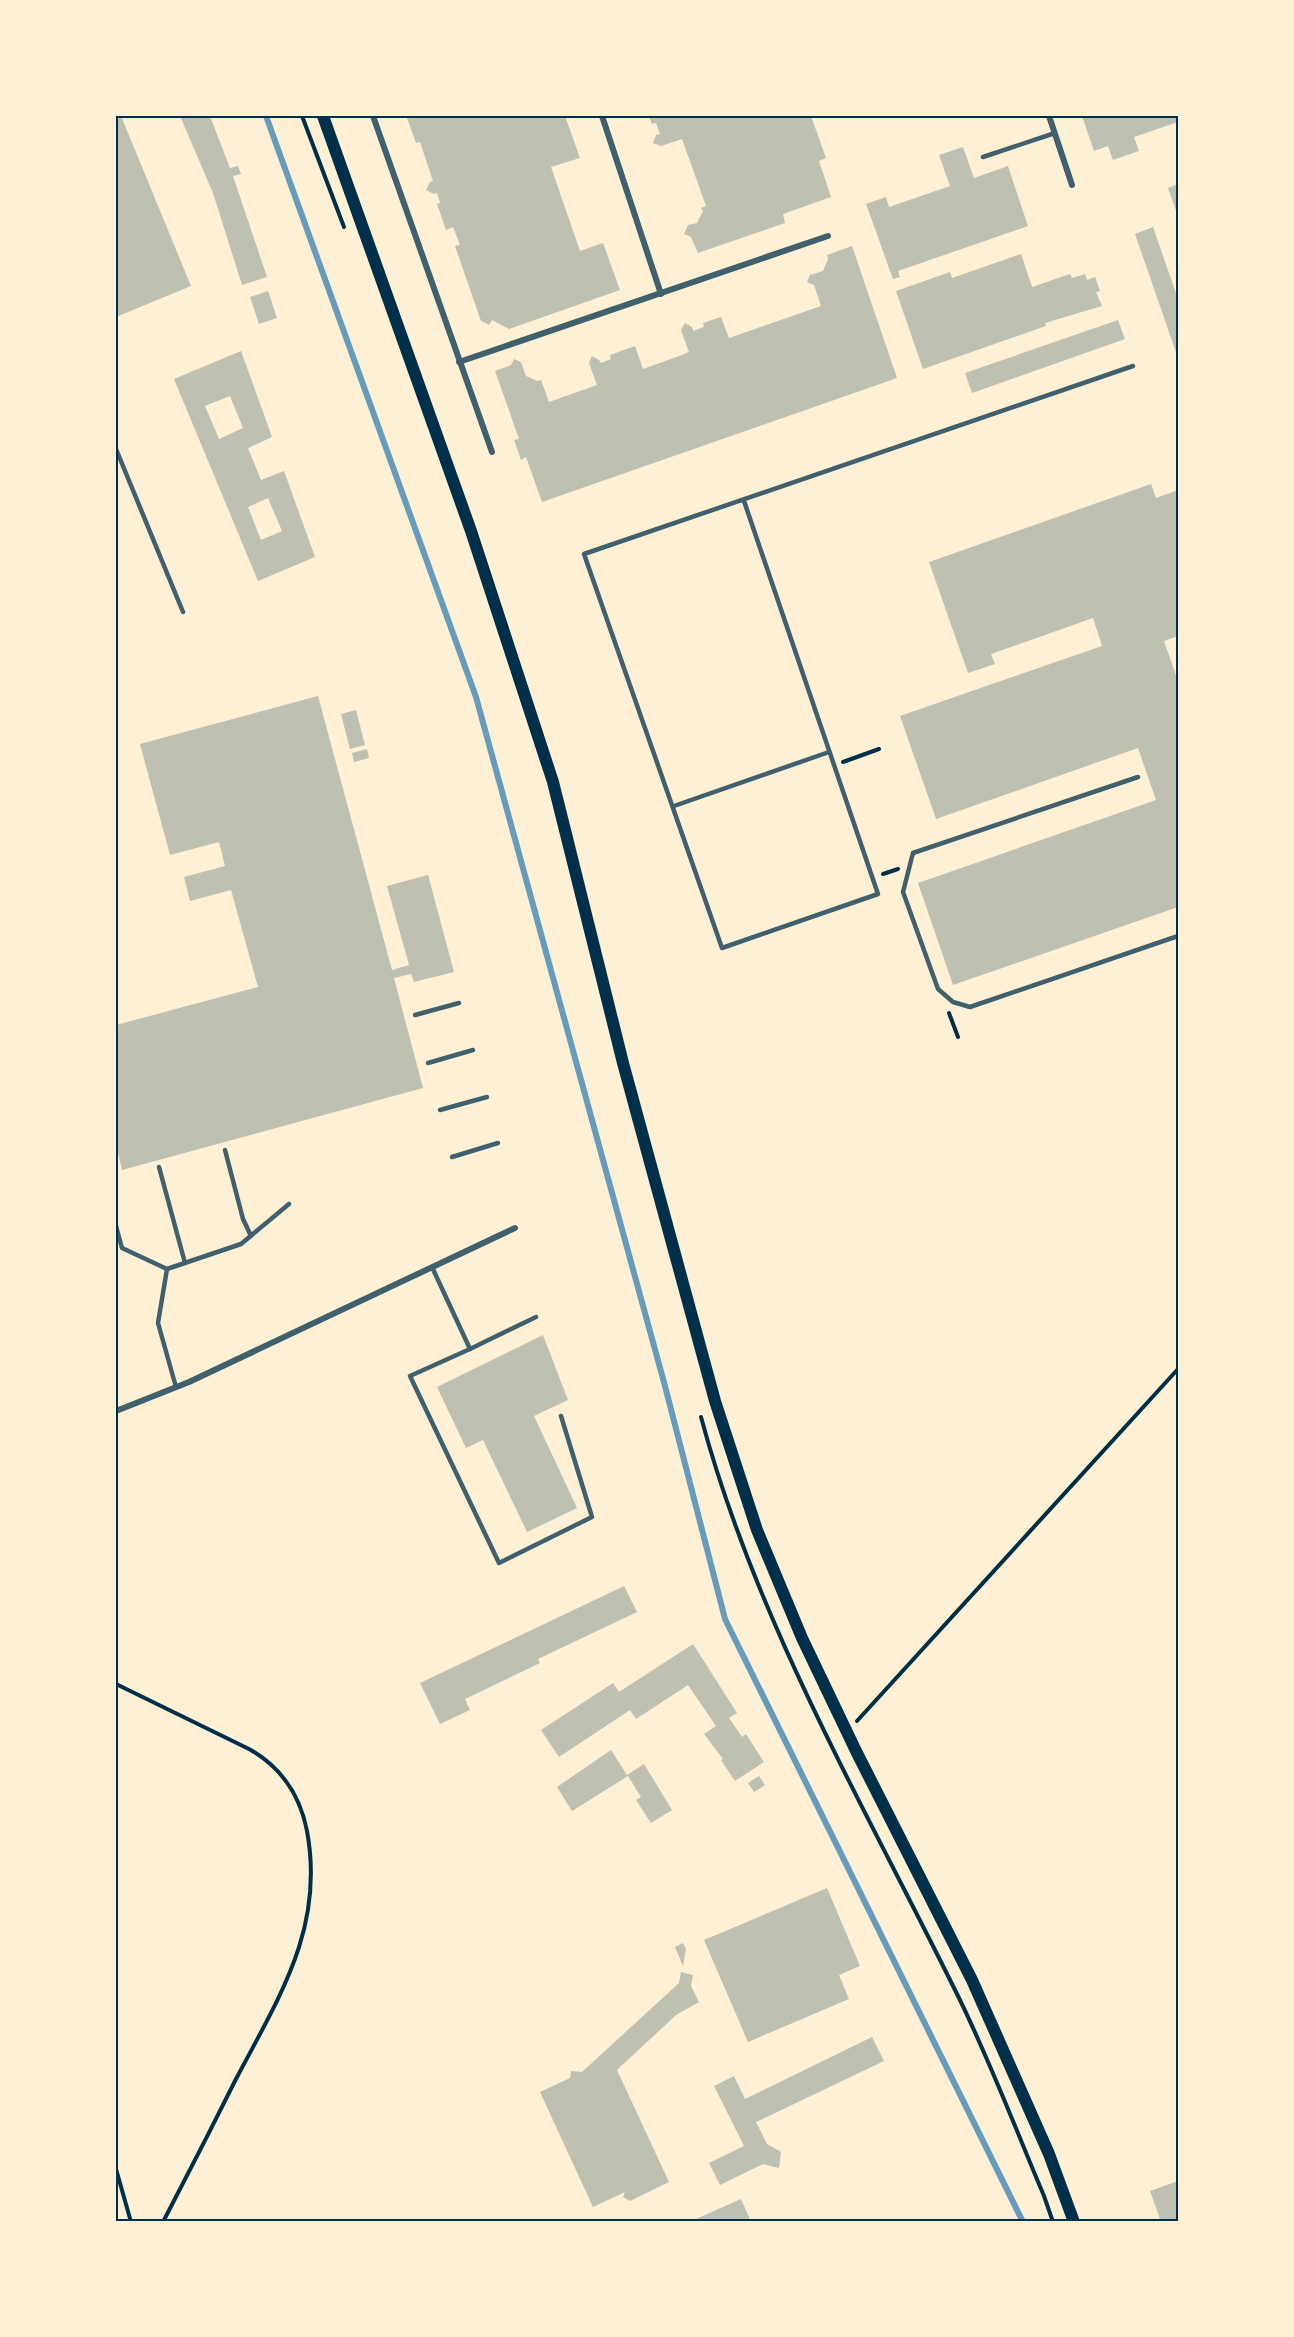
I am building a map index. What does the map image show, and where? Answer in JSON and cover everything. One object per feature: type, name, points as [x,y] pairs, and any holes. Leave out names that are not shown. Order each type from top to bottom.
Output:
[{"type":"main road","points":[[323,116],[471,531],[553,782],[623,1063],[715,1401],[757,1530],[802,1638],[972,1980],[1049,2154],[1074,2222]]},
{"type":"street","points":[[374,116],[492,452]]},
{"type":"street","points":[[602,116],[661,294]]},
{"type":"street","points":[[1049,116],[1072,186]]},
{"type":"street","points":[[459,362],[828,237]]},
{"type":"street","points":[[116,1411],[176,1387],[515,1228]]},
{"type":"lane","points":[[983,158],[1055,133]]},
{"type":"lane","points":[[744,501],[878,894],[722,948],[584,554],[1133,366]]},
{"type":"lane","points":[[116,449],[183,612]]},
{"type":"lane","points":[[674,806],[829,752]]},
{"type":"lane","points":[[1138,777],[914,853],[903,892],[938,989],[953,1002],[970,1007],[1179,936]]},
{"type":"lane","points":[[416,1015],[459,1003]]},
{"type":"lane","points":[[428,1063],[473,1050]]},
{"type":"lane","points":[[440,1110],[486,1097]]},
{"type":"lane","points":[[452,1157],[498,1143]]},
{"type":"lane","points":[[225,1150],[243,1220],[251,1236]]},
{"type":"lane","points":[[159,1167],[185,1263]]},
{"type":"lane","points":[[116,1226],[122,1248],[167,1269],[242,1244],[289,1204]]},
{"type":"lane","points":[[432,1267],[470,1349]]},
{"type":"lane","points":[[167,1269],[158,1323],[176,1387]]},
{"type":"lane","points":[[536,1317],[410,1376],[499,1563],[592,1517],[561,1416]]},
{"type":"path","points":[[834,765],[879,749]]},
{"type":"path","points":[[953,1002],[949,1013],[958,1037]]},
{"type":"path","points":[[847,1732],[1179,1369]]},
{"type":"path","points":[[116,1684],[249,1749],[277,1768],[297,1797],[306,1823],[313,1871],[310,1909],[304,1936],[283,1989],[163,2222]]},
{"type":"path","points":[[116,2169],[130,2222]]},
{"type":"building","points":[[121,116],[191,286],[116,317],[116,119]]},
{"type":"building","points":[[180,116],[210,116],[230,168],[238,166],[241,174],[233,176],[267,277],[242,285],[213,193]]},
{"type":"building","points":[[410,116],[565,116],[580,158],[551,167],[580,251],[603,243],[620,290],[509,329],[492,320],[489,325],[481,321],[455,246],[460,245],[453,227],[446,230],[437,204],[440,203],[437,193],[426,190],[433,181],[420,142],[416,143],[407,118]]},
{"type":"building","points":[[649,116],[811,116],[826,158],[819,161],[831,197],[783,214],[785,223],[698,253],[691,237],[684,234],[688,225],[697,223],[703,211],[701,208],[706,206],[682,139],[661,146],[653,143],[656,135],[660,134],[656,123],[652,124]]},
{"type":"building","points":[[1082,116],[1178,116],[1178,122],[1134,137],[1139,151],[1113,160],[1108,146],[1094,151]]},
{"type":"building","points":[[963,147],[974,178],[1008,166],[1028,226],[898,271],[900,277],[893,279],[866,204],[886,197],[889,207],[950,186],[939,155]]},
{"type":"building","points":[[1178,184],[1178,216],[1168,188]]},
{"type":"building","points":[[1153,227],[1178,299],[1178,358],[1135,234]]},
{"type":"building","points":[[852,246],[897,378],[542,502],[526,457],[521,460],[514,440],[519,439],[495,371],[511,365],[514,359],[521,362],[526,376],[537,381],[541,380],[549,402],[597,385],[589,363],[592,356],[601,363],[611,359],[610,355],[635,346],[643,369],[689,352],[681,330],[685,323],[692,327],[693,331],[704,327],[703,323],[721,317],[729,338],[821,306],[814,285],[807,282],[810,275],[823,271],[828,259],[827,255]]},
{"type":"building","points":[[1021,254],[1032,287],[1070,274],[1072,278],[1085,274],[1087,280],[1095,277],[1100,291],[1096,292],[1102,306],[1045,323],[1046,326],[923,369],[896,291],[950,272],[952,278]]},
{"type":"building","points":[[268,291],[277,318],[259,324],[250,297]]},
{"type":"building","points":[[1118,320],[1125,339],[972,393],[965,373]]},
{"type":"building","points":[[241,351],[272,437],[248,448],[261,480],[284,471],[315,557],[258,581],[174,379]],"holes":[[[230,396],[243,428],[219,439],[205,406]],[[268,498],[282,531],[261,540],[248,507]]]},
{"type":"building","points":[[1151,484],[1156,498],[1178,490],[1178,636],[1164,641],[1178,681],[1178,907],[953,985],[918,883],[1156,800],[1138,748],[936,819],[900,716],[1102,646],[1093,618],[991,654],[995,664],[968,673],[929,562]]},
{"type":"building","points":[[318,696],[392,970],[409,965],[387,886],[428,875],[454,972],[414,982],[411,974],[394,978],[423,1088],[122,1170],[116,1145],[116,1025],[258,987],[231,890],[190,901],[184,877],[225,866],[219,842],[170,855],[140,744]]},
{"type":"building","points":[[356,710],[365,745],[350,749],[341,714]]},
{"type":"building","points":[[367,749],[369,758],[354,762],[352,753]]},
{"type":"building","points":[[543,1335],[568,1400],[534,1416],[577,1508],[527,1532],[483,1440],[466,1448],[437,1387]]},
{"type":"building","points":[[624,1586],[637,1612],[538,1659],[540,1663],[465,1699],[470,1710],[440,1724],[420,1683]]},
{"type":"building","points":[[693,1644],[737,1713],[729,1718],[742,1737],[746,1734],[764,1762],[735,1781],[721,1760],[723,1759],[704,1734],[716,1726],[688,1685],[636,1719],[630,1710],[559,1757],[541,1730],[613,1683],[619,1692]]},
{"type":"building","points":[[611,1750],[627,1775],[644,1764],[672,1810],[651,1823],[636,1800],[641,1797],[628,1776],[572,1811],[557,1787]]},
{"type":"building","points":[[759,1776],[765,1785],[754,1792],[748,1783]]},
{"type":"building","points":[[827,1888],[860,1966],[839,1975],[849,1999],[748,2042],[704,1940]]},
{"type":"building","points":[[683,1943],[686,1949],[683,1966],[675,1947]]},
{"type":"building","points":[[681,1972],[693,1975],[691,1986],[699,2002],[676,2015],[617,2070],[669,2182],[630,2201],[623,2197],[625,2192],[593,2207],[540,2092],[570,2078],[571,2071],[582,2072],[679,1983]]},
{"type":"building","points":[[872,2037],[884,2061],[756,2122],[767,2144],[781,2152],[779,2168],[763,2164],[720,2185],[709,2163],[744,2146],[714,2086],[734,2076],[745,2099]]},
{"type":"building","points":[[1178,2181],[1178,2222],[1161,2222],[1150,2191]]},
{"type":"building","points":[[741,2199],[751,2222],[689,2222]]},
{"type":"waterway","points":[[266,116],[476,697],[665,1386],[725,1619],[1023,2222]]}]
